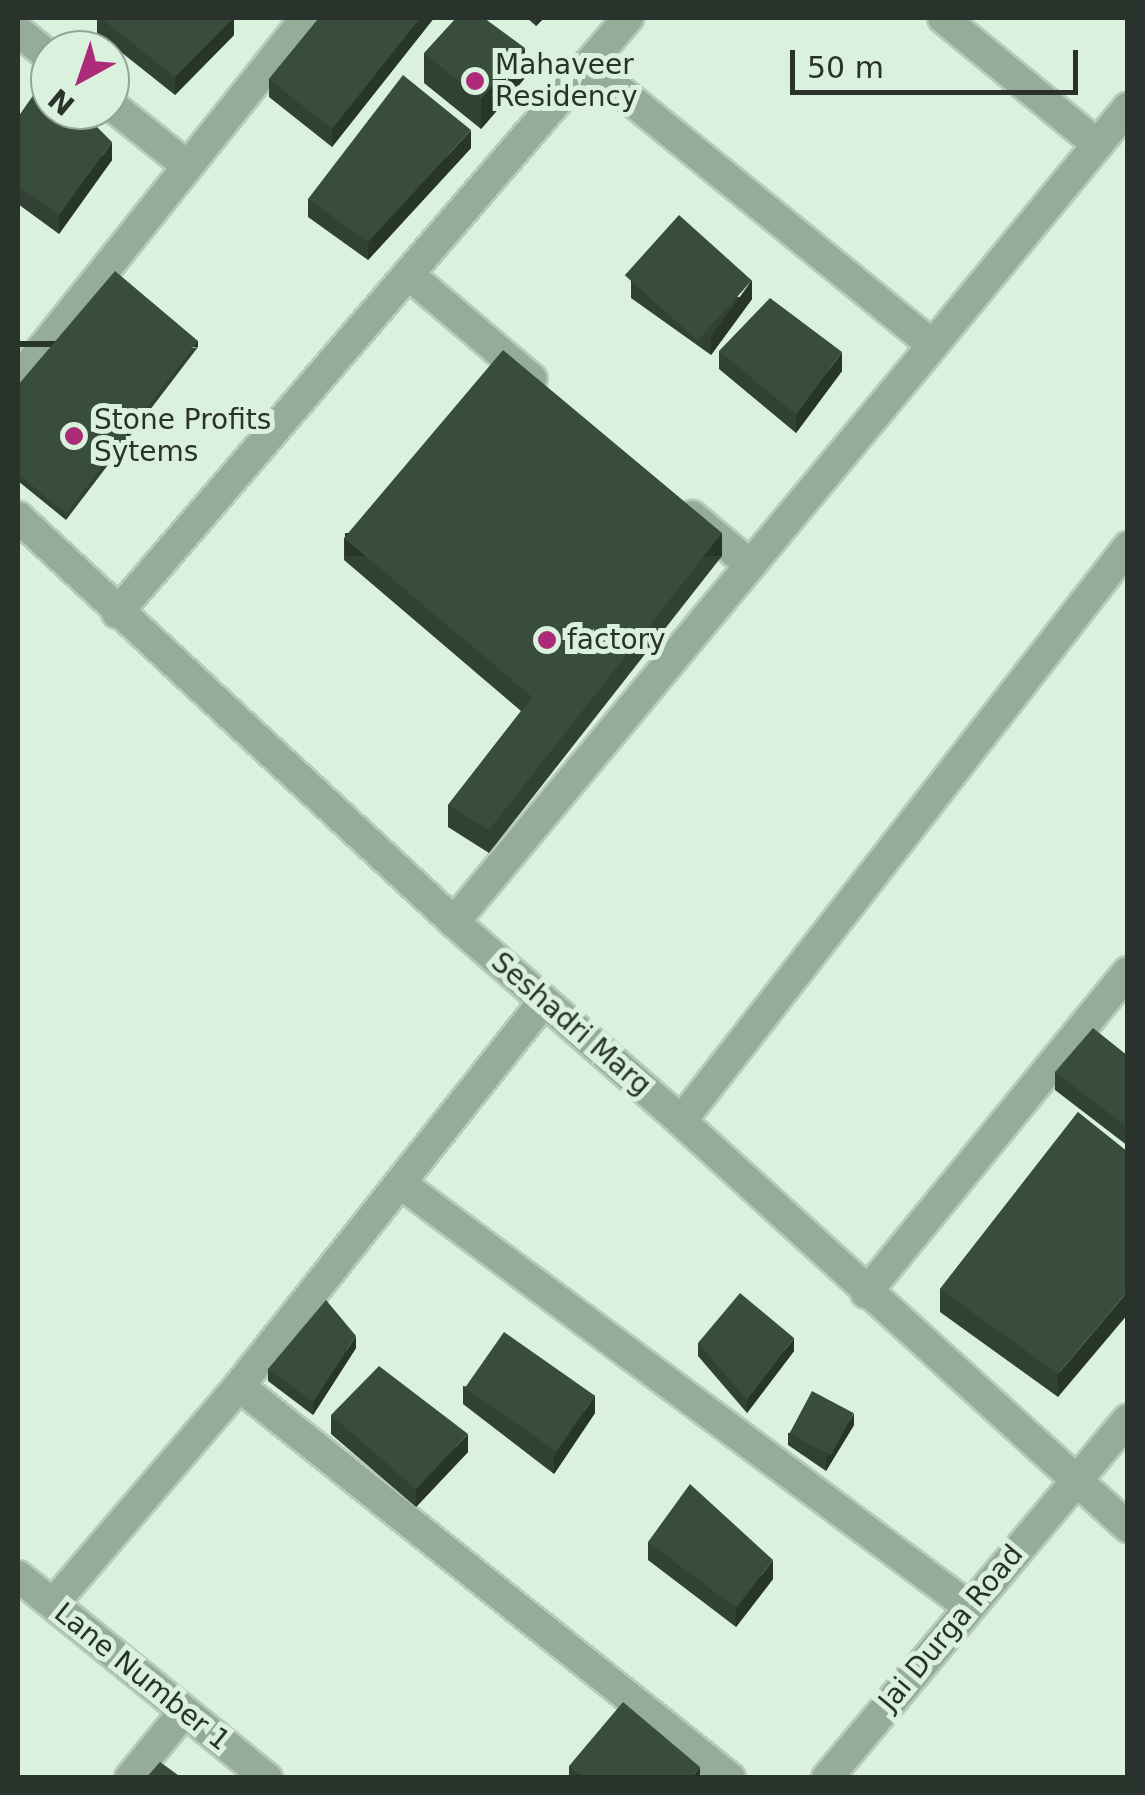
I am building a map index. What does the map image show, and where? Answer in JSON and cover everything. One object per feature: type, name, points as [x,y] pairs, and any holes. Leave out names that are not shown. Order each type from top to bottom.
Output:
[{"type":"street","points":[[18,379],[306,18]]},
{"type":"street","points":[[118,613],[628,18]]},
{"type":"street","points":[[943,18],[1097,144]]},
{"type":"street","points":[[588,65],[932,345]]},
{"type":"street","points":[[454,922],[1128,108]]},
{"type":"street","points":[[130,120],[187,166]]},
{"type":"street","points":[[408,274],[557,400]]},
{"type":"street","points":[[676,502],[750,564]]},
{"type":"street","name":"Seshadri Marg","points":[[18,517],[454,922],[680,1120],[1128,1527]]},
{"type":"street","points":[[680,1120],[1128,547]]},
{"type":"street","points":[[866,1293],[1128,972]]},
{"type":"street","points":[[53,1604],[239,1386],[544,1001]]},
{"type":"street","points":[[400,1183],[968,1606]]},
{"type":"street","points":[[239,1386],[730,1778]]},
{"type":"street","name":"Jai Durga Road","points":[[827,1778],[1128,1419]]},
{"type":"street","name":"Lane Number 1","points":[[18,1576],[266,1778]]},
{"type":"street","points":[[130,1778],[183,1712]]},
{"type":"building","points":[[101,18],[233,18],[175,77],[130,41],[130,30],[116,30]]},
{"type":"building","points":[[319,18],[420,18],[332,129],[269,79]]},
{"type":"building","points":[[456,18],[484,18],[525,48],[481,99],[424,53]]},
{"type":"building","points":[[403,75],[471,130],[368,242],[308,199]]},
{"type":"building","points":[[30,100],[30,130],[100,130],[112,142],[59,215],[18,186],[18,117]]},
{"type":"building","points":[[679,215],[752,281],[698,341],[625,275]]},
{"type":"building","name":"Stone Profits Sytems","points":[[115,271],[198,341],[66,514],[18,474],[18,385]]},
{"type":"building","points":[[770,298],[842,352],[796,415],[719,351]]},
{"type":"building","name":"factory","points":[[503,350],[722,533],[489,830],[448,805],[532,697],[344,538]]},
{"type":"building","points":[[1093,1028],[1128,1056],[1128,1128],[1055,1072]]},
{"type":"building","points":[[1078,1112],[1128,1152],[1128,1291],[1058,1374],[940,1289]]},
{"type":"building","points":[[740,1293],[794,1338],[747,1400],[698,1343]]},
{"type":"building","points":[[326,1300],[356,1336],[313,1402],[268,1369]]},
{"type":"building","points":[[504,1332],[595,1396],[556,1451],[465,1388]]},
{"type":"building","points":[[379,1366],[468,1434],[416,1489],[331,1415]]},
{"type":"building","points":[[812,1391],[853,1413],[831,1455],[789,1433]]},
{"type":"building","points":[[690,1484],[773,1560],[736,1608],[648,1542]]},
{"type":"building","points":[[623,1702],[700,1767],[691,1778],[584,1778],[569,1766]]},
{"type":"building","points":[[160,1762],[182,1778],[146,1778]]},
{"type":"place","name":"Mahaveer Residency","points":[[475,81]]},
{"type":"place","name":"Stone Profits Sytems","points":[[74,436]]},
{"type":"place","name":"factory","points":[[547,640]]}]
